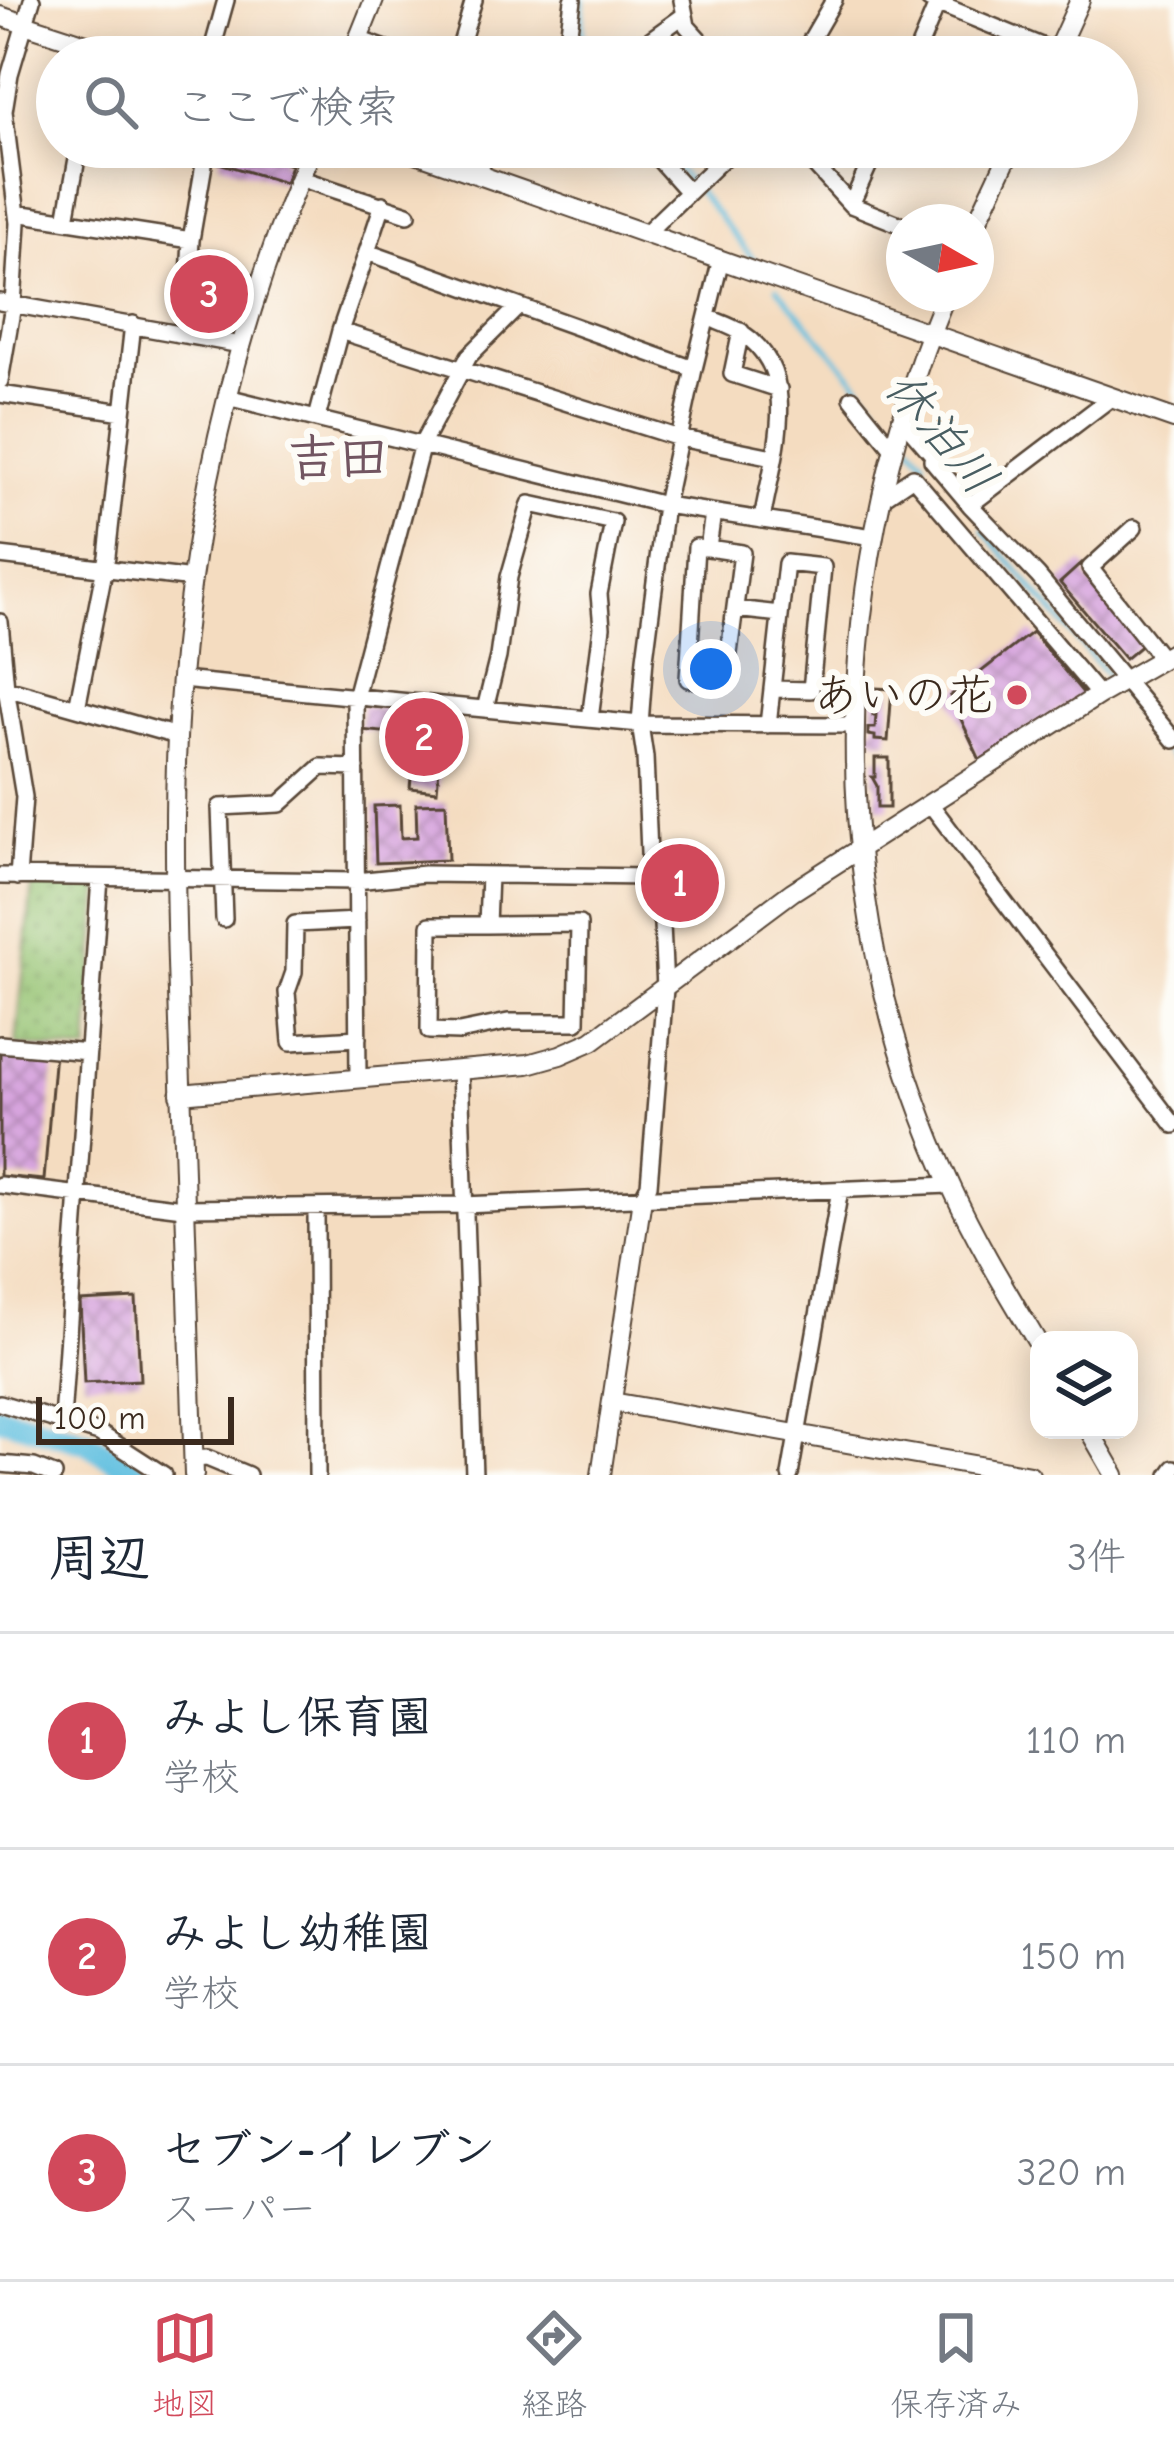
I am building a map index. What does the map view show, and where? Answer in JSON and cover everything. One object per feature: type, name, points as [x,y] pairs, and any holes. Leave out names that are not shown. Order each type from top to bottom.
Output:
[{"type":"street","points":[[0,381],[17,213],[4,112],[32,0]]},
{"type":"street","points":[[216,36],[226,0]]},
{"type":"street","points":[[359,36],[374,0]]},
{"type":"street","points":[[463,36],[474,0]]},
{"type":"street","points":[[570,36],[572,0]]},
{"type":"street","points":[[813,36],[834,0]]},
{"type":"street","points":[[1063,36],[1080,0]]},
{"type":"street","points":[[923,36],[936,1],[1015,36]]},
{"type":"street","points":[[650,36],[682,8],[696,36]]},
{"type":"street","points":[[0,16],[55,36]]},
{"type":"street","points":[[66,220],[75,168]]},
{"type":"street","points":[[186,334],[191,240],[203,168]]},
{"type":"street","points":[[194,1467],[175,878],[181,680],[193,579],[227,397],[304,168]]},
{"type":"street","points":[[460,168],[1174,419]]},
{"type":"street","points":[[478,174],[480,168]]},
{"type":"street","points":[[672,168],[694,187]]},
{"type":"street","points":[[646,233],[713,168]]},
{"type":"street","points":[[817,168],[851,205],[886,219]]},
{"type":"street","points":[[851,205],[868,168]]},
{"type":"street","points":[[985,204],[1002,168]]},
{"type":"street","points":[[299,178],[408,214]]},
{"type":"street","points":[[317,418],[382,204]]},
{"type":"street","points":[[17,213],[191,240]]},
{"type":"street","points":[[367,252],[694,369]]},
{"type":"street","points":[[601,1475],[642,1198],[649,1185],[665,989],[662,924],[650,877],[640,724],[645,658],[665,505],[721,259]]},
{"type":"street","points":[[6,304],[241,345]]},
{"type":"street","points":[[358,1078],[356,697],[422,444],[469,356],[518,307]]},
{"type":"street","points":[[938,312],[898,434],[873,537],[859,638],[854,725],[858,849],[868,920],[905,1070],[950,1185],[1030,1331]]},
{"type":"street","points":[[707,317],[741,332],[761,348],[777,375],[782,404],[762,520]]},
{"type":"street","points":[[77,708],[105,567],[133,325]]},
{"type":"street","points":[[340,331],[680,438],[773,457]]},
{"type":"street","points":[[741,332],[732,374],[779,389]]},
{"type":"street","points":[[0,394],[123,412]]},
{"type":"street","points":[[227,397],[665,505],[873,537]]},
{"type":"street","points":[[970,505],[1112,397]]},
{"type":"street","points":[[851,398],[898,434],[1038,576],[1111,689]]},
{"type":"street","points":[[883,498],[913,477],[1111,689],[1174,740]]},
{"type":"street","points":[[484,709],[498,657],[509,577],[530,504],[613,522],[598,594],[602,627],[590,719]]},
{"type":"street","points":[[708,548],[713,512]]},
{"type":"street","points":[[180,1094],[528,1064],[592,1041],[858,849],[1168,656],[1090,568],[1134,528]]},
{"type":"street","points":[[696,547],[708,548],[742,554],[725,684],[688,679],[696,547]]},
{"type":"street","points":[[0,556],[193,579]]},
{"type":"street","points":[[768,725],[780,614],[786,563],[823,567],[811,690],[772,689]]},
{"type":"street","points":[[735,609],[780,614]]},
{"type":"street","points":[[0,622],[3,687],[23,797],[18,877]]},
{"type":"street","points":[[181,680],[640,724],[854,725]]},
{"type":"street","points":[[3,687],[177,736]]},
{"type":"street","points":[[224,919],[220,807],[280,804],[321,767],[356,768]]},
{"type":"street","points":[[931,805],[1174,1125]]},
{"type":"street","points":[[0,876],[356,881],[424,874],[650,877]]},
{"type":"street","points":[[488,926],[489,875]]},
{"type":"street","points":[[62,1420],[100,878]]},
{"type":"street","points":[[357,921],[295,924],[295,972],[287,992],[292,1042],[358,1038]]},
{"type":"street","points":[[579,924],[577,1022],[508,1022],[459,1032],[429,1031],[430,925],[488,926],[579,924]]},
{"type":"street","points":[[0,1044],[88,1052]]},
{"type":"street","points":[[460,1070],[474,1475]]},
{"type":"street","points":[[0,1185],[183,1208],[316,1208],[950,1185]]},
{"type":"street","points":[[790,1475],[840,1190]]},
{"type":"street","points":[[316,1208],[316,1475]]},
{"type":"street","points":[[612,1402],[1030,1475]]},
{"type":"street","points":[[0,1403],[98,1433],[164,1475]]},
{"type":"street","points":[[1094,1439],[1115,1475]]},
{"type":"street","points":[[194,1467],[207,1458],[248,1475]]},
{"type":"street","points":[[0,1464],[34,1467],[54,1475]]},
{"type":"green space","points":[[33,877],[100,878],[88,1052],[16,1045]]},
{"type":"building","points":[[236,168],[290,168],[285,183]]},
{"type":"building","points":[[210,275],[224,280],[216,309],[202,304]]},
{"type":"building","points":[[1082,563],[1089,571],[1084,575],[1143,644],[1125,659],[1060,583]]},
{"type":"building","name":"あいの花","points":[[1032,632],[1084,694],[980,760],[950,696]]},
{"type":"building","points":[[875,688],[892,689],[888,741],[868,735],[868,728],[875,728]]},
{"type":"building","points":[[362,706],[451,714],[447,757],[440,756],[437,791],[410,788],[415,735],[360,730]]},
{"type":"building","points":[[875,758],[889,758],[889,808],[877,808],[872,777]]},
{"type":"building","points":[[446,803],[448,860],[376,863],[374,806],[400,805],[401,838],[417,837],[416,804]]},
{"type":"building","points":[[0,1048],[55,1052],[44,1180],[0,1176]]},
{"type":"building","points":[[136,1298],[140,1380],[84,1383],[80,1301]]},
{"type":"waterway","name":"休泊川","points":[[583,0],[583,36]]},
{"type":"waterway","name":"休泊川","points":[[677,168],[689,182]]},
{"type":"waterway","name":"休泊川","points":[[697,190],[758,265]]},
{"type":"waterway","name":"休泊川","points":[[777,288],[894,425]]},
{"type":"waterway","name":"休泊川","points":[[906,438],[925,461]]},
{"type":"waterway","name":"休泊川","points":[[983,530],[1112,681]]},
{"type":"waterway","name":"休泊川","points":[[1119,690],[1174,761]]},
{"type":"waterway","points":[[0,1417],[87,1442],[139,1475]]},
{"type":"place","name":"セブン-イレブン","points":[[209,294]]},
{"type":"place","name":"あいの花","points":[[1017,695]]},
{"type":"place","name":"みよし幼稚園","points":[[424,737]]},
{"type":"place","name":"みよし保育園","points":[[680,883]]},
{"type":"district","name":"吉田","points":[[338,458]]}]
